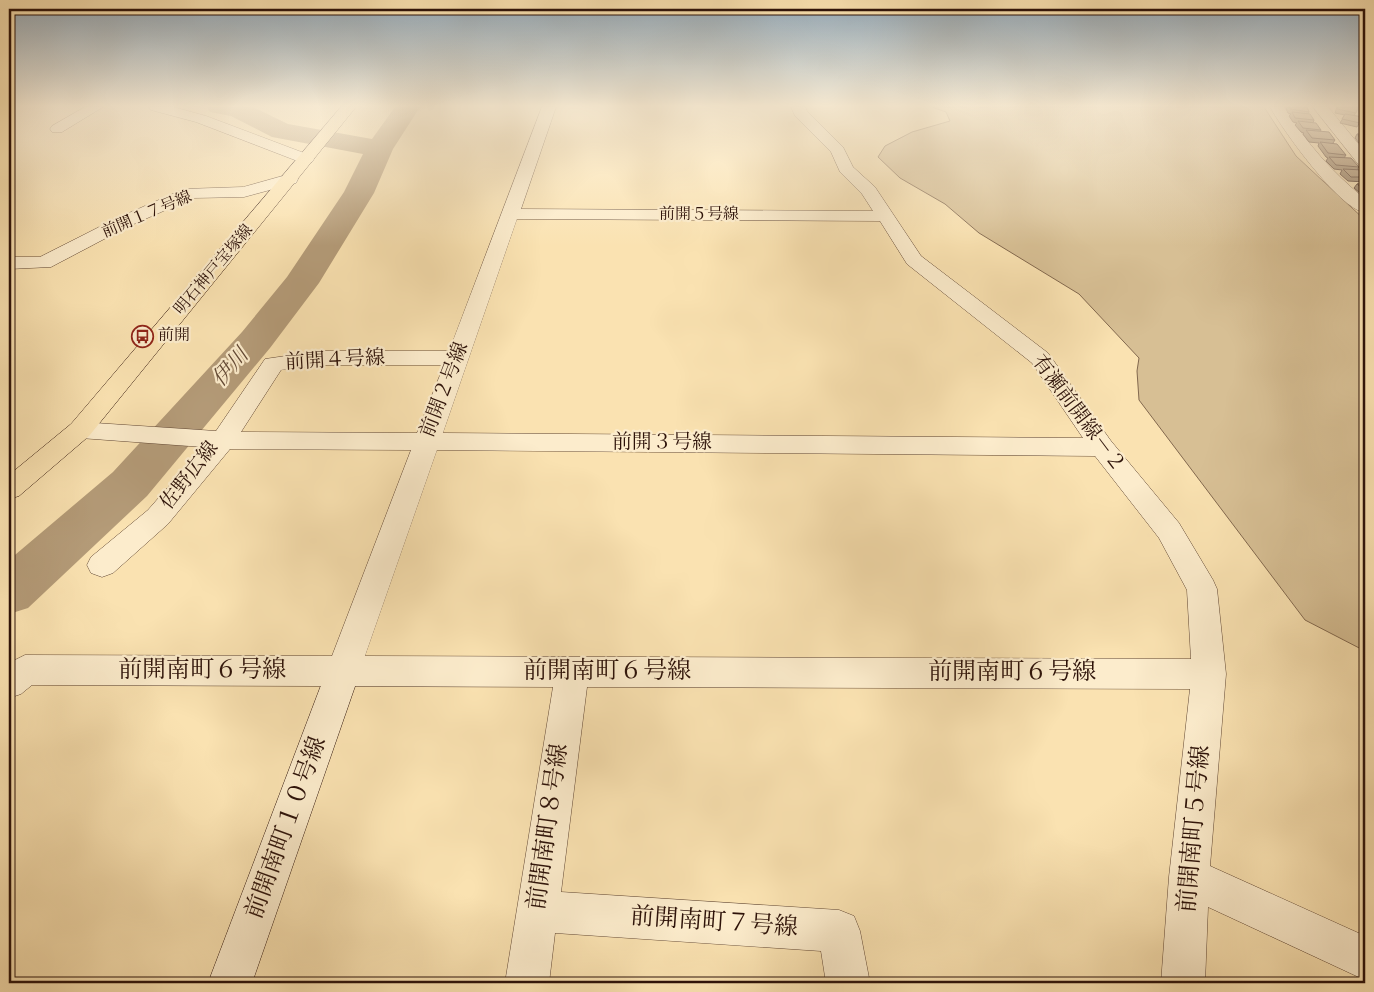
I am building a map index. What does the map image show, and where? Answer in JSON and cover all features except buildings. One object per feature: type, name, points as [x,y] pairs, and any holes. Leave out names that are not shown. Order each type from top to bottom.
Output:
[{"type":"main road","name":"明石神戸宝塚線","points":[[9,489],[92,430],[310,153]]},
{"type":"street","name":"前開２号線","points":[[343,672],[426,441],[533,153]]},
{"type":"street","name":"有瀬前開線－２","points":[[839,153],[846,169],[869,190],[914,260],[1040,358],[1102,447],[1169,531],[1202,589],[1209,674]]},
{"type":"street","points":[[1308,153],[1337,184],[1365,208]]},
{"type":"street","name":"前開１７号線","points":[[9,263],[44,263],[121,223],[190,193],[244,192],[290,178]]},
{"type":"street","name":"前開５号線","points":[[512,214],[887,216]]},
{"type":"street","name":"前開４号線","points":[[223,440],[273,364],[320,358],[457,358]]},
{"type":"street","name":"佐野広線","points":[[92,430],[223,440]]},
{"type":"street","name":"佐野広線","points":[[102,565],[158,517],[223,440]]},
{"type":"street","name":"前開３号線","points":[[223,440],[1102,447]]},
{"type":"street","name":"前開南町６号線","points":[[9,684],[25,670],[1209,674]]},
{"type":"street","name":"前開南町８号線","points":[[527,983],[572,671]]},
{"type":"street","name":"前開南町１０号線","points":[[230,983],[343,672]]},
{"type":"street","name":"前開南町５号線","points":[[1183,983],[1189,877],[1209,674]]},
{"type":"street","points":[[1189,877],[1365,958]]},
{"type":"street","name":"前開南町７号線","points":[[537,912],[839,931],[848,983]]},
{"type":"shaded area","points":[[880,153],[1294,153],[1365,220],[1365,651],[1305,620],[1139,400],[1137,371],[1139,358],[1079,294],[979,233],[945,204],[900,178],[878,157]]},
{"type":"waterway","name":"伊川","points":[[9,592],[130,484],[256,340],[301,283],[359,193],[377,153]]},
{"type":"place","name":"前開","points":[[142,336]]}]
